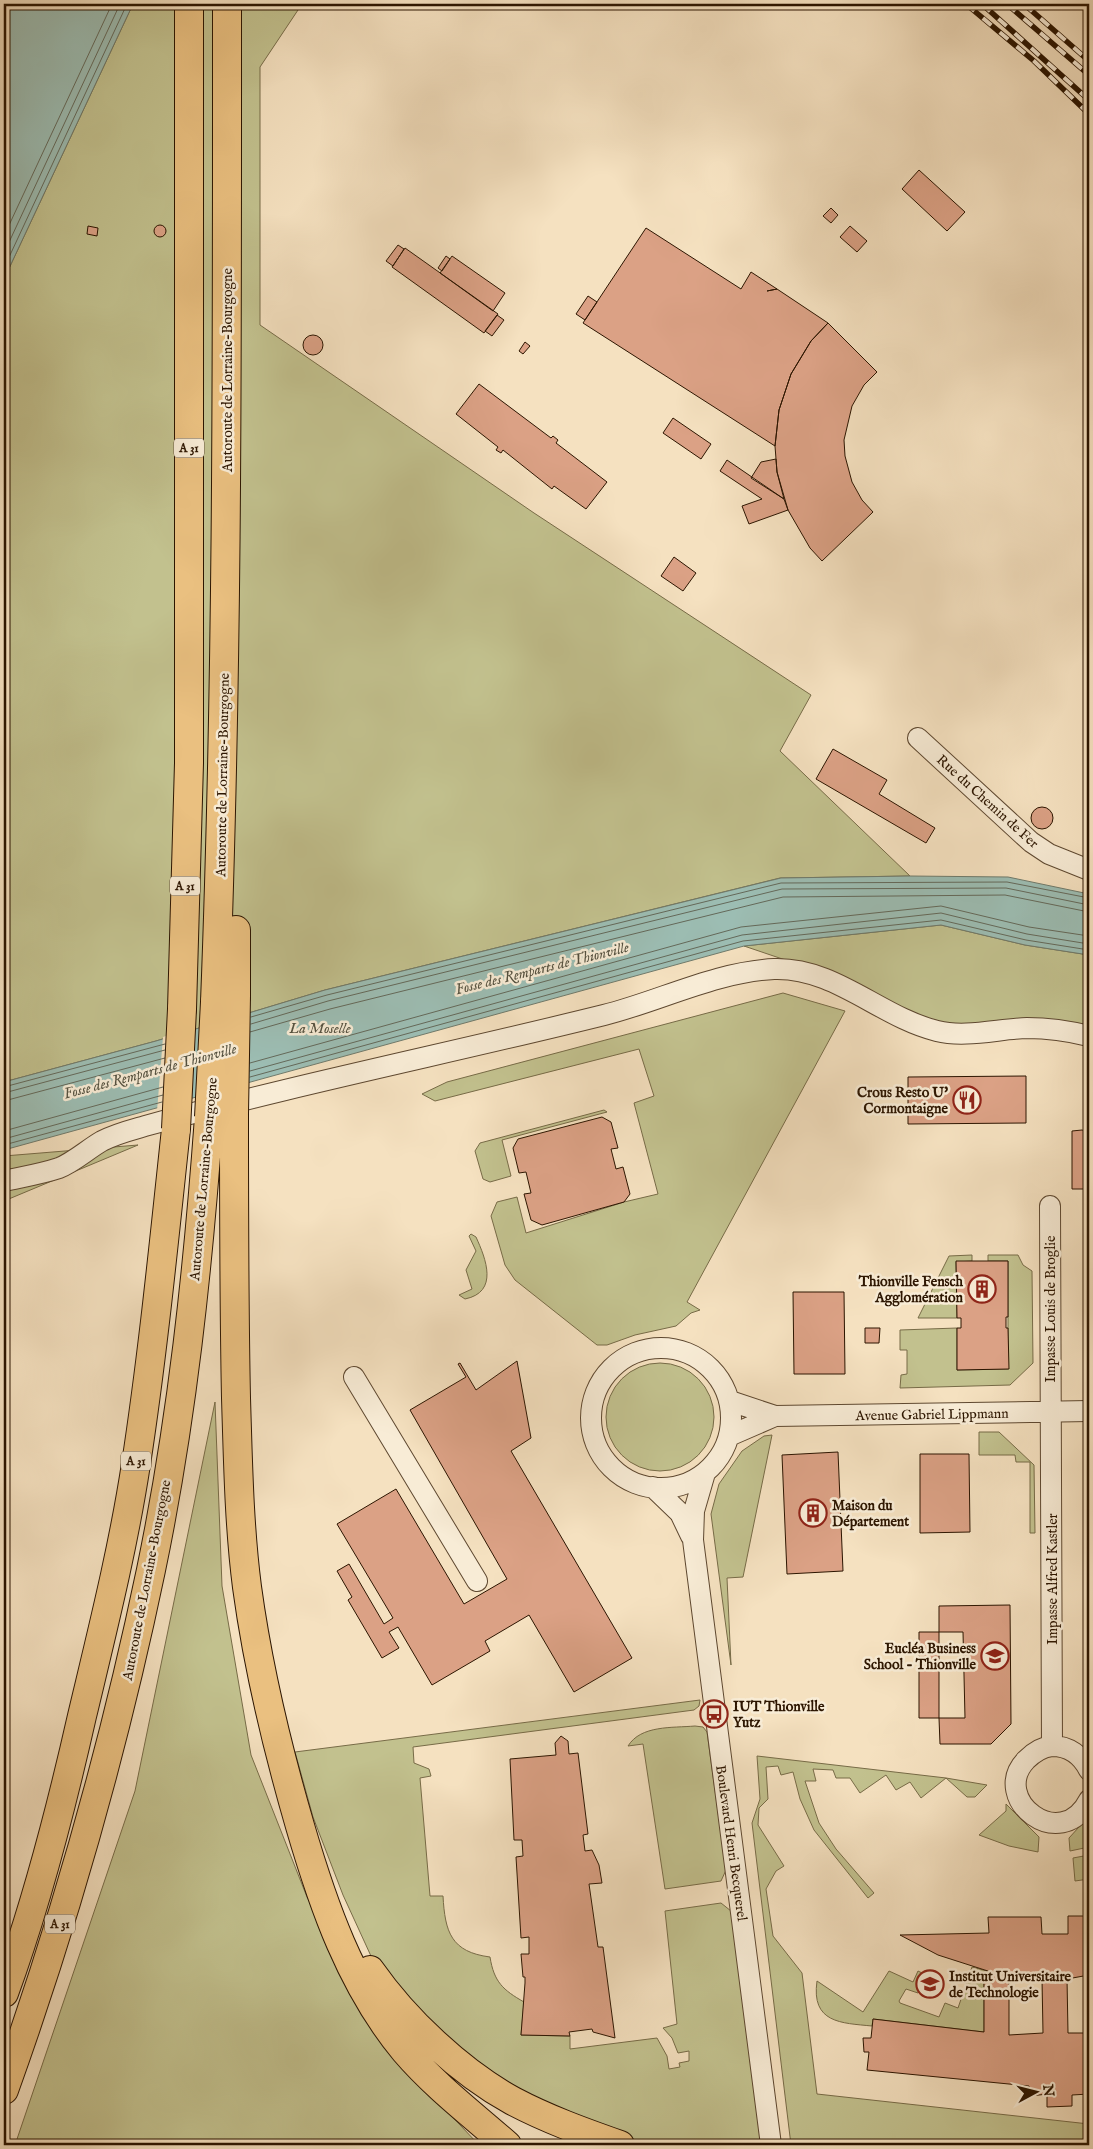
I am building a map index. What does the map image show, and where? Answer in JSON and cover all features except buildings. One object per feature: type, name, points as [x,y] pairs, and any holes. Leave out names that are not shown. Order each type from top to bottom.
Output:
[{"type":"highway","name":"A 31","points":[[4,1993],[24,1940],[66,1787],[115,1576],[136,1466],[157,1309],[176,1129],[182,1009],[189,763],[189,4]]},
{"type":"highway","name":"Autoroute de Lorraine-Bourgogne","points":[[4,2090],[30,2017],[77,1868],[108,1756],[152,1567],[175,1430],[222,1116],[226,999],[235,854],[222,797],[227,4]]},
{"type":"highway","points":[[222,1116],[234,1312],[238,1467],[247,1585],[261,1675],[295,1808],[319,1891],[336,1934],[370,2001],[405,2051],[451,2096],[507,2145]]},
{"type":"highway","points":[[4,1955],[66,1787]]},
{"type":"highway","points":[[295,1808],[347,1930],[386,1992],[411,2018],[445,2052],[512,2100],[578,2131],[620,2145]]},
{"type":"street","name":"Rue du Chemin de Fer","points":[[918,738],[1031,842],[1049,854],[1089,870]]},
{"type":"street","points":[[4,1182],[61,1167],[105,1139],[143,1127],[290,1088],[608,1014],[684,989],[749,972],[775,969],[798,971],[842,985],[905,1020],[939,1032],[960,1033],[1035,1028],[1089,1036]]},
{"type":"street","name":"Impasse Louis de Broglie","points":[[1050,1206],[1051,1412]]},
{"type":"street","points":[[666,1347],[686,1352],[703,1361],[716,1374],[730,1401],[732,1419],[729,1436],[720,1456],[705,1473],[687,1484],[665,1489],[645,1487],[626,1479],[609,1466],[598,1449],[591,1429],[591,1408],[597,1388],[609,1370],[625,1357],[644,1349],[666,1347]]},
{"type":"street","points":[[354,1376],[477,1581]]},
{"type":"street","name":"Avenue Gabriel Lippmann","points":[[730,1401],[775,1416],[1089,1411]]},
{"type":"street","name":"Impasse Alfred Kastler","points":[[1051,1412],[1052,1746]]},
{"type":"street","name":"Avenue Gabriel Lippmann","points":[[729,1436],[775,1416]]},
{"type":"street","name":"Boulevard Henri Becquerel","points":[[705,1473],[694,1511],[693,1540],[771,2145]]},
{"type":"street","name":"Boulevard Henri Becquerel","points":[[653,1488],[680,1513],[693,1540]]},
{"type":"street","points":[[1089,1770],[1076,1753],[1052,1746],[1031,1754],[1023,1762],[1016,1784],[1018,1796],[1023,1807],[1032,1816],[1042,1821],[1054,1823],[1066,1821],[1077,1816],[1089,1800]]},
{"type":"shaded area","points":[[133,4],[302,4],[260,67],[260,325],[534,513],[811,695],[780,751],[910,876],[780,878],[325,990],[156,1041],[4,1082],[4,279]]},
{"type":"shaded area","points":[[941,925],[1025,945],[1089,955],[1089,1031],[948,1024],[914,1018],[812,969],[744,946]]},
{"type":"shaded area","points":[[783,993],[845,1011],[687,1302],[700,1310],[691,1313],[676,1326],[635,1335],[607,1345],[597,1345],[515,1280],[505,1265],[491,1216],[497,1202],[517,1197],[526,1233],[624,1202],[658,1194],[634,1103],[654,1096],[639,1049],[435,1101],[422,1094],[447,1082]]},
{"type":"shaded area","points":[[604,1110],[607,1112],[502,1140],[511,1176],[490,1182],[483,1179],[475,1151],[480,1143]]},
{"type":"shaded area","points":[[138,1145],[4,1201],[4,1156]]},
{"type":"shaded area","points":[[471,1234],[476,1237],[480,1246],[487,1274],[486,1282],[482,1289],[476,1295],[465,1299],[459,1295],[472,1289],[466,1270],[476,1251],[469,1236]]},
{"type":"shaded area","points":[[972,1255],[972,1261],[956,1262],[957,1318],[918,1318],[949,1256]]},
{"type":"shaded area","points":[[988,1255],[1018,1255],[1023,1265],[1032,1271],[1033,1363],[1010,1385],[900,1388],[901,1375],[907,1374],[907,1350],[900,1350],[900,1330],[957,1328],[957,1370],[1008,1369],[1008,1261],[988,1261]]},
{"type":"shaded area","points":[[660,1363],[681,1367],[698,1379],[710,1396],[714,1417],[710,1438],[698,1455],[681,1467],[660,1471],[639,1467],[622,1455],[610,1438],[606,1417],[610,1396],[622,1379],[639,1367]]},
{"type":"shaded area","points":[[215,1402],[222,1586],[251,1755],[307,1897],[386,2047],[479,2145],[15,2145],[135,1791]]},
{"type":"shaded area","points":[[979,1432],[999,1432],[1034,1465],[1035,1533],[1030,1533],[1030,1462],[1016,1462],[1015,1455],[979,1455]]},
{"type":"shaded area","points":[[772,1435],[743,1577],[727,1578],[731,1665],[711,1514],[719,1484],[742,1451],[764,1436]]},
{"type":"shaded area","points":[[700,1700],[699,1706],[694,1710],[413,1747],[414,1763],[429,1769],[431,1776],[420,1778],[430,1896],[443,1896],[448,1930],[459,1945],[466,1950],[490,1957],[497,1979],[505,1989],[524,2002],[521,2035],[570,2036],[570,2049],[657,2038],[667,2056],[669,2069],[680,2067],[679,2063],[689,2061],[689,2051],[678,2053],[672,2038],[663,2028],[677,2024],[665,1911],[721,1903],[731,1911],[761,2145],[649,2145],[555,2110],[475,2062],[433,2025],[376,1967],[343,1895],[313,1817],[295,1752]]},
{"type":"shaded area","points":[[695,1726],[703,1727],[707,1732],[726,1870],[721,1881],[665,1889],[643,1744],[628,1746],[641,1734],[649,1731]]},
{"type":"shaded area","points":[[757,1756],[946,1778],[921,1798],[910,1782],[896,1790],[886,1775],[860,1793],[850,1778],[836,1778],[833,1770],[813,1769],[816,1781],[805,1781],[819,1823],[836,1849],[874,1893],[868,1898],[814,1830],[800,1799],[793,1772],[781,1775],[778,1766],[766,1767],[768,1799],[759,1808],[758,1825],[784,1866],[776,1871],[766,1889],[773,1936],[802,1973],[817,2094],[1089,2124],[1089,2145],[791,2145],[752,1823],[760,1799]]},
{"type":"shaded area","points":[[946,1778],[987,1785],[975,1797],[967,1797]]},
{"type":"shaded area","points":[[1006,1804],[1039,1837],[1038,1852],[1009,1846],[979,1835],[1006,1811]]},
{"type":"shaded area","points":[[1089,1816],[1089,1847],[1070,1851],[1069,1838]]},
{"type":"shaded area","points":[[1089,1855],[1089,1879],[1075,1881],[1073,1858]]},
{"type":"shaded area","points":[[972,1967],[991,1972],[991,1976],[984,1977],[984,2032],[873,2019],[872,2026],[839,2022],[824,2013],[816,1995],[817,1981],[863,2012],[889,1971],[913,1982],[918,1971],[924,1974],[918,1993],[906,1989],[899,2001],[939,2017],[945,2003],[958,2008]]},
{"type":"water","points":[[4,4],[133,4],[4,279]]},
{"type":"water","name":"La Moselle","points":[[1008,877],[1089,894],[1089,955],[1025,945],[941,925],[744,946],[4,1150],[4,1082],[156,1041],[325,990],[781,878]]},
{"type":"pier","points":[[195,1026],[191,1101],[157,1111],[163,1037]]},
{"type":"railway","points":[[966,4],[1034,61],[1089,114]]},
{"type":"railway","points":[[982,4],[1089,100]]},
{"type":"railway","points":[[1007,4],[1089,75]]},
{"type":"railway","points":[[1024,4],[1089,61]]},
{"type":"place","name":"Crous Resto U' Cormontaigne","points":[[967,1100]]},
{"type":"place","name":"Thionville Fensch Agglomération","points":[[982,1289]]},
{"type":"place","name":"Maison du Département","points":[[813,1513]]},
{"type":"place","name":"Eucléa Business School - Thionville","points":[[995,1656]]},
{"type":"place","name":"IUT Thionville Yutz","points":[[714,1714]]},
{"type":"place","name":"Institut Universitaire de Technologie","points":[[930,1984]]},
{"type":"water label","name":"Fosse des Remparts de Thionville","points":[[542,968]]},
{"type":"water label","name":"Fosse des Remparts de Thionville","points":[[150,1071]]}]
